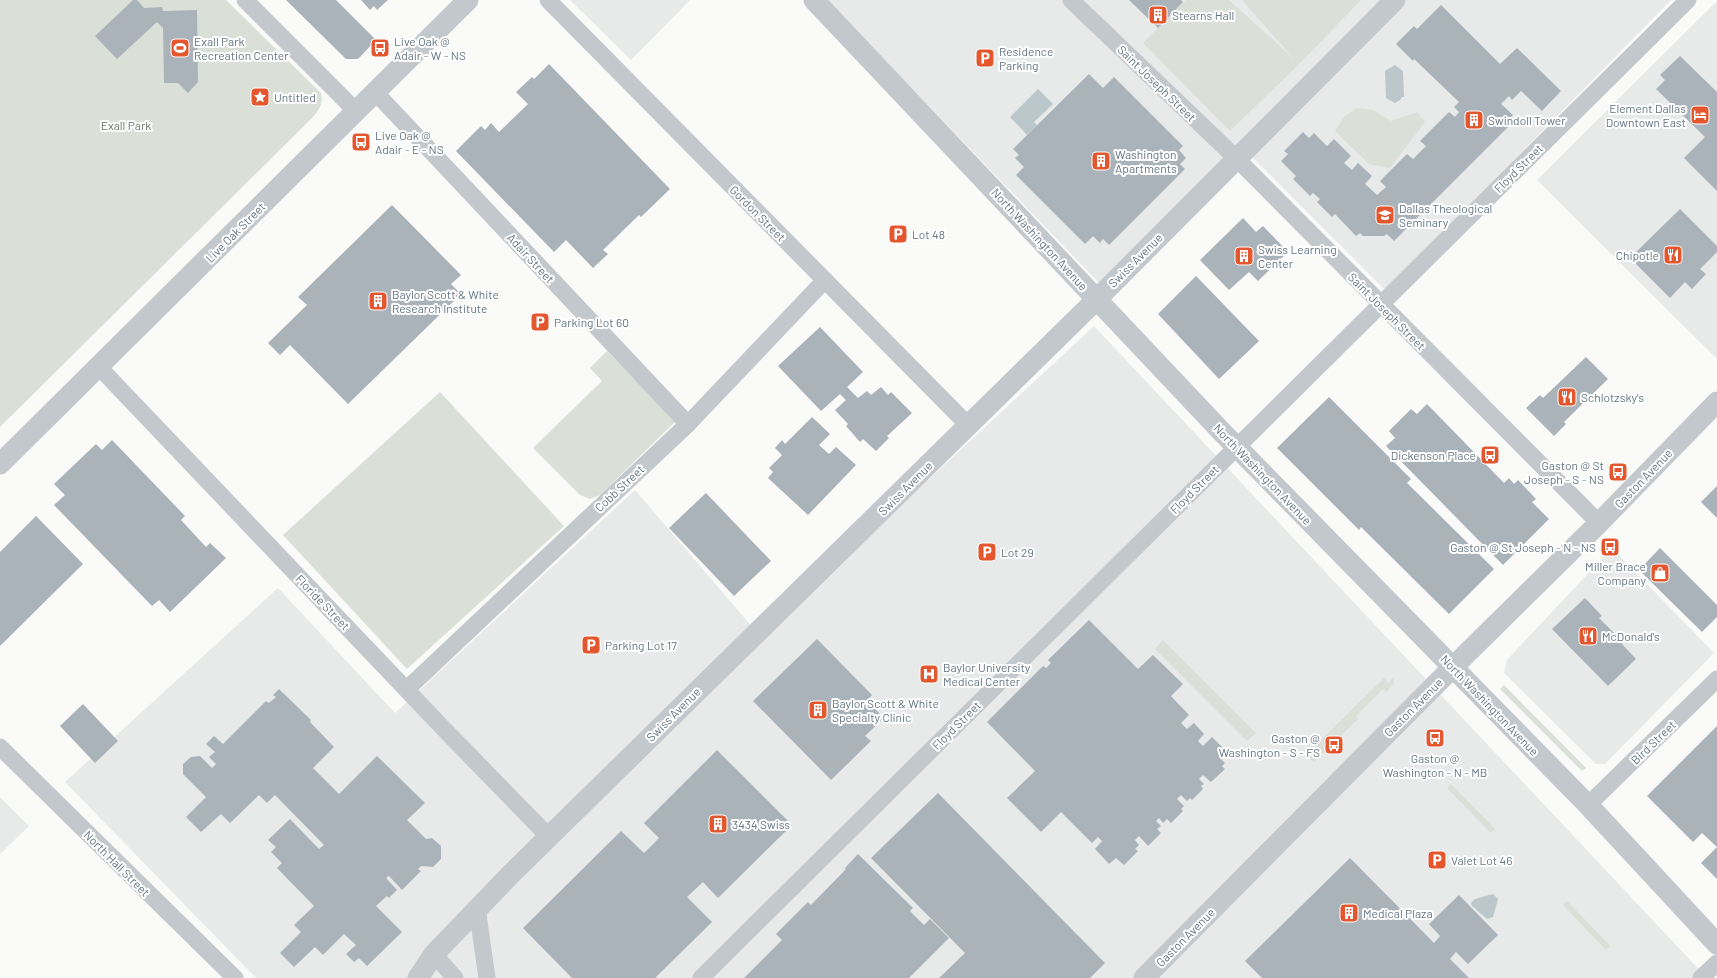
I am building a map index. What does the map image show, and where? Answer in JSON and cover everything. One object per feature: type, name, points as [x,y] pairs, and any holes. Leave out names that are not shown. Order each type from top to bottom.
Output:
[{"type":"street","points":[[245,0],[356,111]]},
{"type":"street","name":"Live Oak Street","points":[[0,464],[468,0]]},
{"type":"street","name":"Gordon Street","points":[[548,0],[968,426]]},
{"type":"street","name":"North Washington Avenue","points":[[814,0],[1236,447],[1588,805],[1717,944]]},
{"type":"street","name":"Saint Joseph Street","points":[[1071,0],[1237,159],[1599,524]]},
{"type":"street","name":"Swiss Avenue","points":[[418,978],[434,954],[477,908],[716,671],[1097,299],[1395,0]]},
{"type":"street","name":"Floyd Street","points":[[701,978],[1688,0]]},
{"type":"street","name":"Adair Street","points":[[375,92],[688,424]]},
{"type":"street","name":"Cobb Street","points":[[407,689],[688,424],[825,280]]},
{"type":"street","name":"Floride Street","points":[[98,366],[550,837]]},
{"type":"street","name":"Gaston Avenue","points":[[1144,978],[1453,667],[1599,524],[1717,402]]},
{"type":"street","name":"Bird Street","points":[[1588,805],[1717,679]]},
{"type":"street","name":"North Hall Street","points":[[0,747],[235,978]]},
{"type":"street","points":[[477,908],[487,978]]},
{"type":"street","points":[[434,954],[455,978]]},
{"type":"street","points":[[1701,978],[1717,963]]},
{"type":"shaded area","points":[[570,0],[690,0],[631,60]]},
{"type":"shaded area","name":"Dallas Theological Seminary","points":[[827,0],[1671,0],[1386,291],[1239,144],[1102,286]]},
{"type":"shaded area","points":[[1717,1],[1717,359],[1537,180]]},
{"type":"shaded area","points":[[1395,65],[1403,71],[1404,97],[1395,103],[1386,98],[1385,71]]},
{"type":"shaded area","points":[[1038,89],[1053,104],[1034,122],[1037,125],[1027,135],[1010,117]]},
{"type":"shaded area","name":"Baylor University Medical Center","points":[[1094,326],[1707,978],[256,978],[65,782],[278,588],[395,713],[635,490],[760,636]]},
{"type":"shaded area","points":[[1612,548],[1714,653],[1605,764],[1596,764],[1504,673],[1507,660]]},
{"type":"shaded area","points":[[0,797],[29,826],[0,854]]},
{"type":"shaded area","points":[[1493,894],[1498,899],[1493,917],[1487,919],[1472,906],[1471,903],[1475,899]]},
{"type":"green space","name":"Exall Park","points":[[0,0],[226,0],[321,93],[322,100],[313,117],[0,427]]},
{"type":"green space","points":[[1186,0],[1229,0],[1295,60],[1242,0],[1361,0],[1299,64],[1230,131],[1143,43]]},
{"type":"green space","points":[[1357,108],[1373,110],[1391,121],[1417,112],[1425,122],[1390,168],[1369,164],[1335,131],[1345,116]]},
{"type":"green space","points":[[607,351],[676,421],[600,495],[590,499],[580,495],[533,448],[602,381],[590,368]]},
{"type":"green space","points":[[440,392],[564,526],[407,669],[283,535]]},
{"type":"green space","points":[[1163,640],[1256,733],[1247,741],[1155,649]]},
{"type":"green space","points":[[1384,678],[1388,683],[1393,678],[1394,683],[1386,692],[1383,689],[1356,716],[1358,719],[1314,762],[1306,755]]},
{"type":"green space","points":[[1504,685],[1586,768],[1582,771],[1500,689]]},
{"type":"green space","points":[[1451,784],[1495,829],[1491,833],[1447,788]]},
{"type":"green space","points":[[1567,901],[1610,946],[1606,950],[1563,905]]},
{"type":"building","name":"Exall Park Recreation Center","points":[[133,0],[137,0],[144,8],[162,7],[163,11],[197,10],[198,82],[188,93],[178,83],[164,83],[163,28],[157,22],[117,59],[95,36]]},
{"type":"building","points":[[286,0],[336,0],[376,40],[358,59],[346,59]]},
{"type":"building","points":[[361,0],[388,0],[377,10],[374,6],[370,10]]},
{"type":"building","name":"Stearns Hall","points":[[1129,0],[1181,0],[1183,2],[1158,28]]},
{"type":"building","name":"Swindoll Tower","points":[[1441,5],[1500,64],[1517,48],[1561,91],[1542,111],[1521,91],[1512,100],[1509,96],[1501,104],[1513,115],[1505,123],[1508,127],[1394,241],[1387,234],[1384,236],[1363,236],[1360,233],[1356,236],[1335,214],[1332,217],[1317,202],[1320,199],[1313,193],[1310,196],[1293,179],[1296,176],[1281,161],[1288,154],[1284,151],[1303,132],[1309,138],[1314,133],[1327,146],[1334,139],[1351,156],[1344,163],[1352,170],[1358,163],[1372,176],[1365,184],[1377,195],[1386,187],[1380,181],[1407,154],[1413,159],[1426,146],[1420,141],[1449,112],[1455,117],[1459,112],[1454,107],[1459,102],[1396,44],[1414,26],[1417,29]]},
{"type":"building","name":"Element Dallas Downtown East","points":[[1680,56],[1717,92],[1717,191],[1684,158],[1705,137],[1656,89],[1665,80],[1660,75]]},
{"type":"building","points":[[549,64],[670,189],[641,217],[639,215],[603,250],[608,254],[593,268],[566,240],[554,252],[456,151],[481,126],[485,130],[491,123],[499,132],[528,104],[516,92],[532,77],[534,79]]},
{"type":"building","name":"Washington Apartments","points":[[1089,74],[1103,88],[1114,77],[1183,146],[1179,150],[1186,158],[1180,164],[1185,169],[1109,245],[1103,239],[1100,243],[1093,236],[1085,244],[1016,175],[1024,167],[1015,158],[1019,155],[1013,149]]},
{"type":"building","name":"Baylor Scott & White Research Institute","points":[[392,205],[461,275],[451,284],[461,294],[348,404],[290,345],[280,355],[268,343],[307,305],[298,297]]},
{"type":"building","name":"Chipotle","points":[[1680,209],[1717,246],[1717,252],[1700,269],[1706,274],[1692,289],[1685,282],[1670,298],[1630,258]]},
{"type":"building","name":"Swiss Learning Center","points":[[1243,218],[1256,232],[1263,226],[1288,252],[1258,281],[1249,272],[1229,290],[1200,260]]},
{"type":"building","points":[[1196,276],[1259,341],[1219,379],[1158,314]]},
{"type":"building","points":[[820,327],[863,372],[847,387],[858,398],[867,391],[871,395],[881,387],[888,395],[891,392],[912,413],[887,436],[889,438],[876,451],[863,439],[860,442],[846,426],[848,424],[835,410],[846,400],[840,394],[821,411],[778,366]]},
{"type":"building","name":"Schlotzsky's","points":[[1586,357],[1608,379],[1564,422],[1566,424],[1554,436],[1526,408],[1540,395],[1543,398]]},
{"type":"building","points":[[1329,397],[1411,479],[1407,483],[1494,569],[1449,614],[1361,527],[1359,530],[1277,448]]},
{"type":"building","points":[[1427,404],[1504,483],[1509,478],[1514,484],[1518,480],[1536,499],[1532,502],[1549,519],[1503,565],[1386,446],[1395,438],[1389,431],[1411,409],[1417,414]]},
{"type":"building","points":[[812,417],[830,434],[819,445],[829,454],[836,447],[856,465],[808,515],[768,478],[773,472],[769,468],[782,455],[775,448],[782,440],[785,444]]},
{"type":"building","points":[[112,440],[185,516],[181,520],[206,547],[210,543],[226,558],[170,612],[159,600],[152,606],[54,505],[65,495],[54,484],[96,444],[102,450]]},
{"type":"building","points":[[1717,486],[1717,518],[1701,502]]},
{"type":"building","points":[[706,493],[771,561],[734,596],[669,528]]},
{"type":"building","points":[[36,516],[83,564],[0,646],[0,552]]},
{"type":"building","points":[[1660,548],[1717,605],[1717,617],[1702,632],[1639,570]]},
{"type":"building","name":"McDonald's","points":[[1585,598],[1602,616],[1599,618],[1623,642],[1622,644],[1636,659],[1608,686],[1552,629]]},
{"type":"building","points":[[1089,620],[1138,669],[1153,655],[1183,684],[1171,696],[1189,715],[1181,723],[1187,729],[1194,723],[1204,734],[1198,741],[1203,746],[1212,737],[1226,751],[1219,757],[1225,763],[1222,766],[1225,769],[1211,782],[1203,775],[1199,779],[1204,784],[1201,786],[1203,789],[1192,800],[1190,798],[1187,801],[1181,795],[1177,799],[1184,806],[1181,809],[1183,811],[1171,823],[1167,819],[1163,823],[1159,818],[1156,821],[1161,826],[1157,829],[1161,833],[1148,846],[1139,836],[1135,840],[1139,845],[1135,849],[1138,851],[1124,865],[1116,858],[1109,864],[1095,849],[1102,841],[1098,837],[1092,843],[1061,812],[1041,832],[1007,798],[1035,771],[987,722],[1043,666],[1046,668],[1051,663],[1048,660]]},
{"type":"building","name":"Baylor Scott & White Specialty Clinic","points":[[817,639],[872,695],[867,701],[884,718],[865,736],[871,741],[831,780],[753,701]]},
{"type":"building","points":[[279,689],[311,720],[310,722],[334,747],[313,768],[339,794],[377,756],[425,803],[407,820],[426,839],[432,838],[441,846],[441,859],[433,867],[421,866],[418,869],[421,871],[402,890],[389,876],[386,878],[397,890],[389,898],[387,896],[376,906],[402,932],[367,966],[359,958],[354,962],[346,954],[356,945],[344,934],[323,955],[315,947],[294,967],[280,953],[301,932],[294,925],[314,906],[277,868],[282,863],[271,852],[276,847],[268,840],[290,819],[319,849],[324,845],[275,795],[267,803],[259,795],[230,823],[221,814],[201,832],[186,817],[206,797],[183,774],[183,764],[191,757],[200,756],[212,768],[216,764],[209,757],[215,752],[206,744],[214,736],[223,744],[266,701],[269,703],[276,697],[273,695]]},
{"type":"building","points":[[83,704],[118,741],[95,763],[60,726]]},
{"type":"building","points":[[1717,726],[1717,847],[1702,833],[1693,842],[1647,796]]},
{"type":"building","points":[[717,750],[792,825],[718,898],[703,882],[687,897],[712,922],[655,978],[572,978],[523,928],[621,831],[644,853],[659,838],[644,823]]},
{"type":"building","points":[[938,793],[1105,963],[1090,978],[939,978],[965,953],[871,858]]},
{"type":"building","points":[[1717,847],[1717,879],[1701,863]]},
{"type":"building","points":[[858,854],[913,908],[910,911],[924,925],[930,919],[949,938],[909,978],[744,978],[782,940],[776,934],[808,902],[811,905],[846,869],[845,868]]},
{"type":"building","name":"Medical Plaza","points":[[1350,858],[1434,943],[1440,936],[1429,924],[1459,895],[1498,935],[1468,964],[1456,952],[1450,959],[1469,978],[1262,978],[1245,961]]},
{"type":"place","name":"Stearns Hall","points":[[1158,15]]},
{"type":"place","name":"Exall Park Recreation Center","points":[[180,48]]},
{"type":"place","name":"Live Oak @ Adair - W - NS","points":[[380,48]]},
{"type":"place","name":"Residence Parking","points":[[985,58]]},
{"type":"place","name":"Untitled","points":[[260,97]]},
{"type":"place","name":"Element Dallas Downtown East","points":[[1700,115]]},
{"type":"place","name":"Swindoll Tower","points":[[1474,120]]},
{"type":"place","name":"Live Oak @ Adair - E - NS","points":[[361,142]]},
{"type":"place","name":"Washington Apartments","points":[[1101,161]]},
{"type":"place","name":"Dallas Theological Seminary","points":[[1385,215]]},
{"type":"place","name":"Lot 48","points":[[898,234]]},
{"type":"place","name":"Chipotle","points":[[1673,255]]},
{"type":"place","name":"Swiss Learning Center","points":[[1244,256]]},
{"type":"place","name":"Baylor Scott & White Research Institute","points":[[378,301]]},
{"type":"place","name":"Parking Lot 60","points":[[540,322]]},
{"type":"place","name":"Schlotzsky's","points":[[1567,397]]},
{"type":"place","name":"Dickenson Place","points":[[1490,455]]},
{"type":"place","name":"Gaston @ St Joseph - S - NS","points":[[1618,472]]},
{"type":"place","name":"Gaston @ St Joseph - N - NS","points":[[1610,547]]},
{"type":"place","name":"Lot 29","points":[[987,552]]},
{"type":"place","name":"Miller Brace Company","points":[[1660,573]]},
{"type":"place","name":"McDonald's","points":[[1588,636]]},
{"type":"place","name":"Parking Lot 17","points":[[591,645]]},
{"type":"place","name":"Baylor University Medical Center","points":[[929,674]]},
{"type":"place","name":"Baylor Scott & White Specialty Clinic","points":[[818,710]]},
{"type":"place","name":"Gaston @ Washington - N - MB","points":[[1435,738]]},
{"type":"place","name":"Gaston @ Washington - S - FS","points":[[1334,745]]},
{"type":"place","name":"3434 Swiss","points":[[718,824]]},
{"type":"place","name":"Valet Lot 46","points":[[1437,860]]},
{"type":"place","name":"Medical Plaza","points":[[1349,913]]}]
